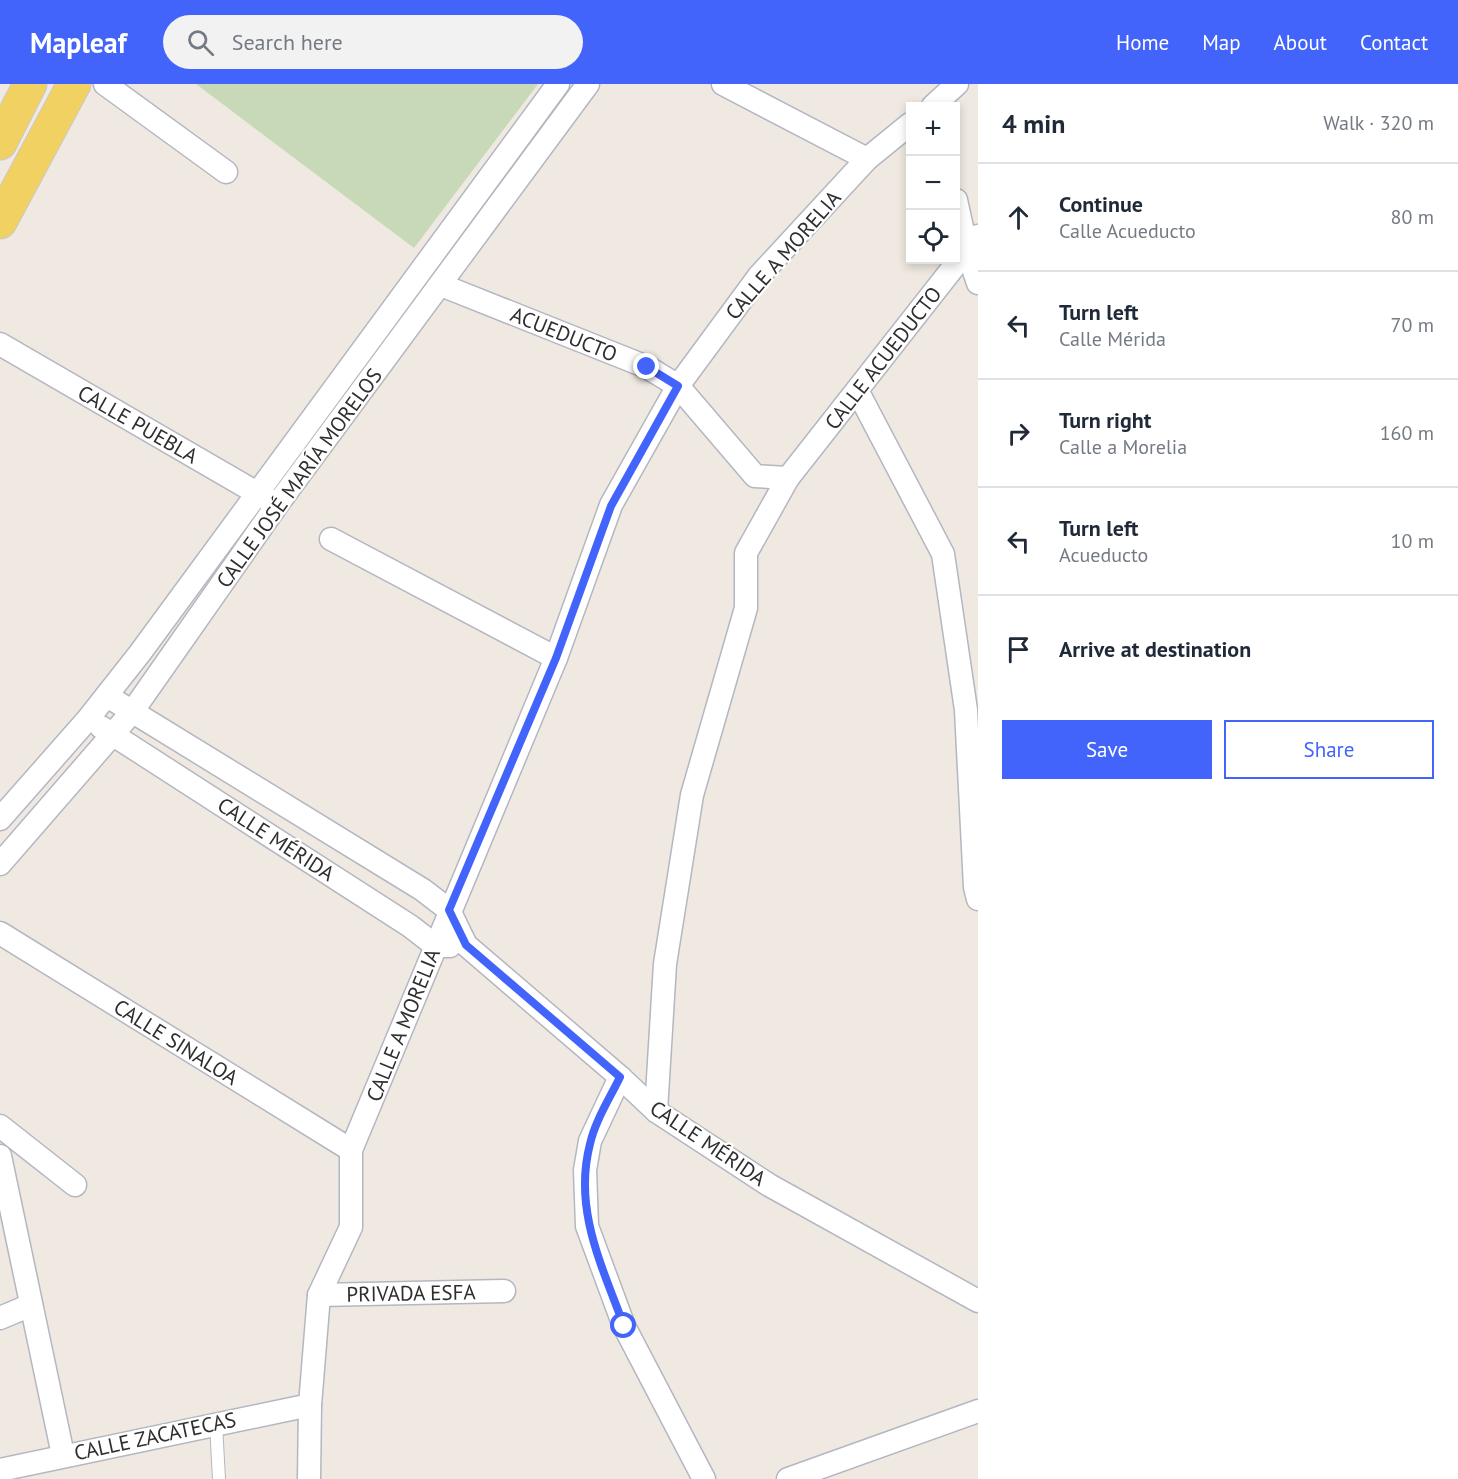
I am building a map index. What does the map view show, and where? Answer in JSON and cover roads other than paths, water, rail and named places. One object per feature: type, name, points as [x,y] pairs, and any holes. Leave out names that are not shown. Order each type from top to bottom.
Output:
[{"type":"main road","points":[[0,142],[30,84]]},
{"type":"main road","points":[[0,222],[74,84]]},
{"type":"street","points":[[105,84],[226,172]]},
{"type":"street","name":"CALLE JOSÉ MARÍA MORELOS","points":[[0,864],[132,712],[267,499],[558,84]]},
{"type":"street","name":"CALLE JOSÉ MARÍA MORELOS","points":[[0,819],[107,696],[441,285],[588,84]]},
{"type":"street","points":[[723,84],[867,159]]},
{"type":"street","points":[[938,102],[957,84]]},
{"type":"street","name":"CALLE A MORELIA","points":[[309,1479],[310,1405],[319,1295],[351,1227],[351,1150],[449,910],[556,658],[611,506],[678,386],[759,276],[867,159],[906,127]]},
{"type":"street","points":[[960,210],[972,243],[978,283]]},
{"type":"street","name":"CALLE ACUEDUCTO","points":[[656,1111],[665,964],[692,795],[746,608],[746,553],[788,478],[858,392],[972,243]]},
{"type":"street","name":"ACUEDUCTO","points":[[441,285],[647,367],[678,386],[755,476],[788,478]]},
{"type":"street","name":"CALLE PUEBLA","points":[[0,344],[267,499]]},
{"type":"street","points":[[858,392],[943,554],[966,710],[975,887],[978,899]]},
{"type":"street","points":[[331,539],[556,658]]},
{"type":"street","name":"CALLE MÉRIDA","points":[[107,696],[423,890],[449,910],[466,945],[620,1077],[656,1111],[769,1185],[978,1301]]},
{"type":"street","name":"CALLE MÉRIDA","points":[[88,719],[410,926],[436,946]]},
{"type":"street","points":[[280,842],[297,813]]},
{"type":"street","name":"CALLE SINALOA","points":[[0,933],[351,1150]]},
{"type":"street","points":[[436,946],[466,945]]},
{"type":"street","points":[[620,1077],[590,1141],[585,1170],[587,1226],[624,1326],[704,1479]]},
{"type":"street","points":[[0,1126],[75,1185]]},
{"type":"street","points":[[0,1156],[63,1455]]},
{"type":"street","name":"PRIVADA ESFA","points":[[319,1295],[504,1291]]},
{"type":"street","points":[[0,1318],[31,1305]]},
{"type":"street","name":"CALLE ZACATECAS","points":[[0,1470],[310,1405]]},
{"type":"street","points":[[788,1479],[978,1411]]},
{"type":"lane","points":[[216,1424],[219,1479]]}]
